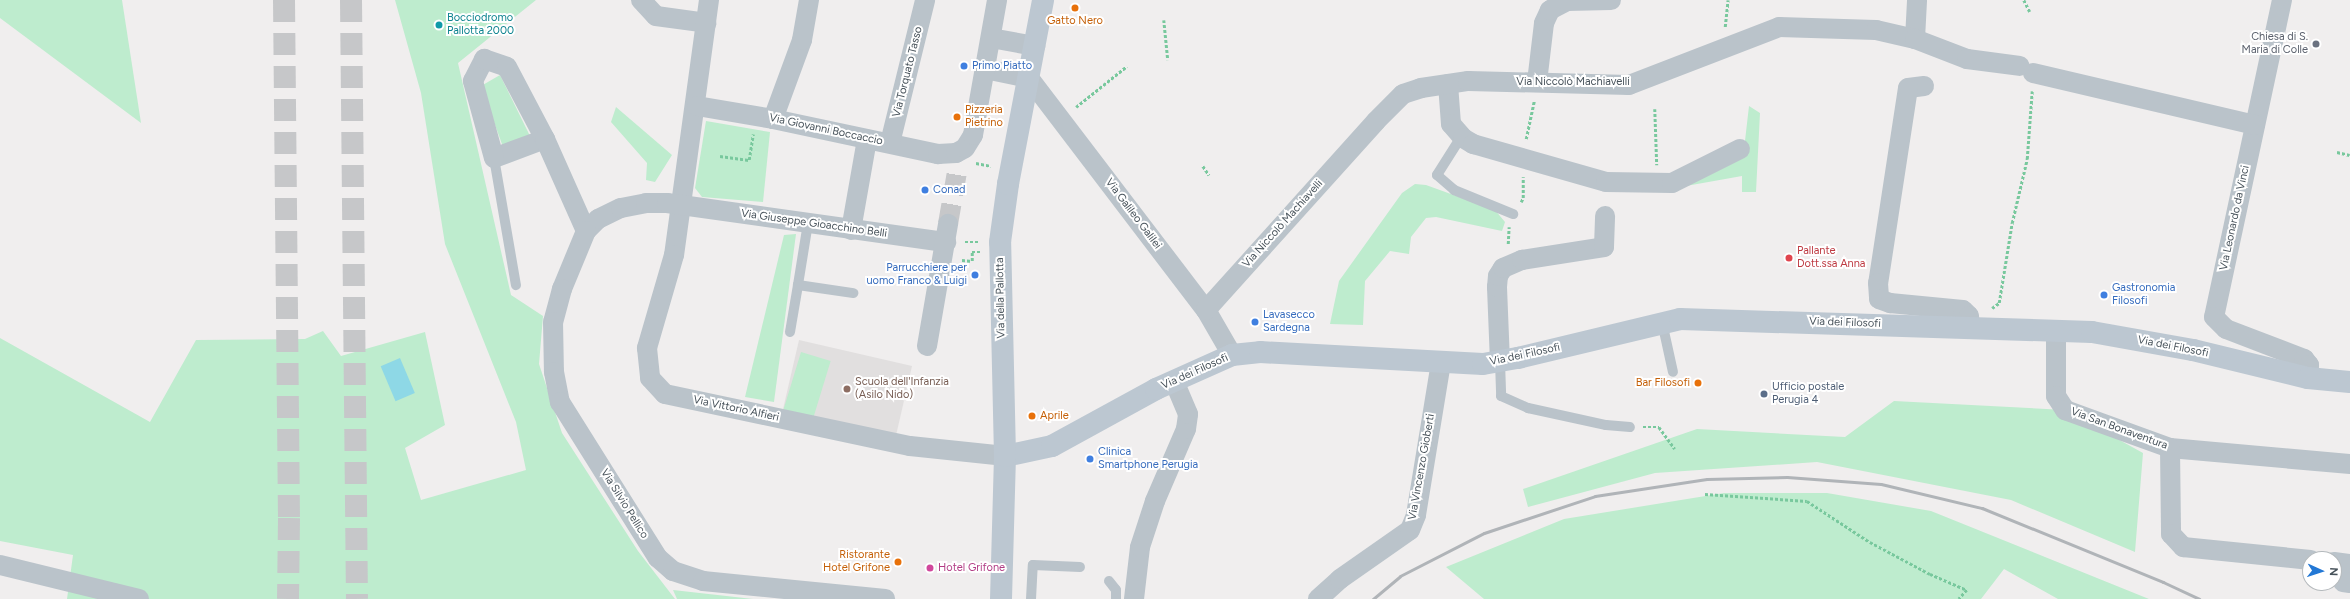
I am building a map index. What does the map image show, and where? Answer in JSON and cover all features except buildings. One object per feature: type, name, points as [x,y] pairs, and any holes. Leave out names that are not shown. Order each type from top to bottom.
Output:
[{"type":"street","points":[[641,0],[648,10],[656,16],[706,23]]},
{"type":"street","points":[[683,204],[697,106],[709,0]]},
{"type":"street","points":[[773,119],[802,40],[809,0]]},
{"type":"street","name":"Via Torquato Tasso","points":[[890,143],[925,0]]},
{"type":"street","points":[[957,159],[973,135],[997,0]]},
{"type":"street","name":"Via della Pallotta","points":[[1001,599],[1005,456],[1000,242],[1011,170],[1044,0]]},
{"type":"street","points":[[1537,82],[1544,23],[1550,10],[1567,1],[1611,0]]},
{"type":"street","points":[[1914,39],[1917,0]]},
{"type":"street","name":"Via Leonardo da Vinci","points":[[2282,0],[2214,316],[2226,329],[2304,358],[2309,365],[2308,378]]},
{"type":"street","name":"Via Niccolò Machiavelli","points":[[1206,310],[1403,94],[1448,84],[1468,81],[1629,85],[1779,27],[1876,30],[1914,39],[1967,59],[2026,70],[2255,125]]},
{"type":"street","points":[[991,38],[1035,46]]},
{"type":"street","points":[[545,139],[494,158],[473,81],[484,59],[507,67],[545,139],[586,231]]},
{"type":"street","points":[[985,69],[1029,78]]},
{"type":"street","name":"Via Galileo Galilei","points":[[1029,78],[1206,310],[1232,355]]},
{"type":"street","points":[[1448,84],[1451,124],[1461,137],[1473,144],[1606,182],[1672,183],[1740,149]]},
{"type":"street","points":[[1924,86],[1908,88],[1878,283],[1879,300],[1890,303],[1963,310],[1969,316],[1970,327]]},
{"type":"street","name":"Via Giovanni Boccaccio","points":[[697,106],[773,119],[890,143],[957,159]]},
{"type":"street","points":[[851,230],[867,139]]},
{"type":"street","name":"Via Giuseppe Gioacchino Belli","points":[[586,231],[598,219],[621,208],[646,203],[683,204],[851,230],[947,233]]},
{"type":"street","name":"Via Vittorio Alfieri","points":[[683,204],[674,255],[647,348],[650,378],[665,394],[910,446],[1005,456]]},
{"type":"street","points":[[1500,362],[1497,287],[1498,276],[1503,268],[1522,260],[1604,247],[1605,216]]},
{"type":"street","name":"Via Silvio Pellico","points":[[586,231],[562,289],[553,322],[554,372],[560,402],[658,558],[674,571],[703,581],[885,599]]},
{"type":"street","points":[[927,346],[947,233]]},
{"type":"street","name":"Via dei Filosofi","points":[[1005,456],[1052,446],[1174,381],[1232,355],[1260,352],[1441,362],[1500,362],[1662,322],[1702,319],[2092,332],[2193,350],[2308,378],[2350,382]]},
{"type":"street","name":"Via San Bonaventura","points":[[2056,330],[2056,396],[2065,410],[2170,448],[2350,464]]},
{"type":"street","name":"Via Vincenzo Gioberti","points":[[1318,599],[1340,579],[1410,530],[1416,515],[1441,362]]},
{"type":"street","points":[[1134,599],[1140,547],[1155,501],[1186,429],[1188,414],[1174,381]]},
{"type":"street","points":[[2170,448],[2172,534],[2183,547],[2302,559]]},
{"type":"street","points":[[0,565],[139,599]]},
{"type":"lane","points":[[1461,137],[1437,175],[1454,190],[1513,214]]},
{"type":"lane","points":[[494,158],[516,285]]},
{"type":"lane","points":[[790,332],[808,223]]},
{"type":"lane","points":[[798,285],[853,293]]},
{"type":"lane","points":[[1662,322],[1674,372]]},
{"type":"lane","points":[[1500,362],[1501,396],[1528,408],[1606,425],[1630,427]]},
{"type":"lane","points":[[1031,599],[1033,565],[1080,567]]},
{"type":"lane","points":[[1109,581],[1116,590],[1116,599]]},
{"type":"path","points":[[1723,48],[1728,0]]},
{"type":"path","points":[[2024,0],[2030,12]]},
{"type":"path","points":[[1164,20],[1168,60]]},
{"type":"path","points":[[1060,119],[1127,66]]},
{"type":"path","points":[[2000,292],[2012,223],[2027,159],[2026,70]]},
{"type":"path","points":[[1513,214],[1523,198],[1522,158],[1537,82]]},
{"type":"path","points":[[1655,109],[1658,183]]},
{"type":"path","points":[[720,156],[749,160],[754,129]]},
{"type":"path","points":[[2337,152],[2350,155]]},
{"type":"path","points":[[957,159],[1011,170]]},
{"type":"path","points":[[1203,166],[1209,175]]},
{"type":"path","points":[[947,233],[1000,242]]},
{"type":"path","points":[[972,252],[972,261]]},
{"type":"path","points":[[1630,427],[1659,427],[1675,448]]},
{"type":"path","points":[[1705,494],[1807,501],[1870,542],[1930,574],[1967,590],[1959,599]]},
{"type":"shaded area","name":"Scuola dell'Infanzia (Asilo Nido)","points":[[799,340],[912,366],[895,438],[782,412]]},
{"type":"green space","points":[[0,0],[122,0],[141,123],[0,18]]},
{"type":"green space","points":[[395,0],[536,0],[458,63],[511,295],[543,316],[539,364],[562,433],[638,551],[675,599],[67,599],[73,555],[0,541],[0,338],[150,422],[196,340],[305,339],[323,331],[341,356],[425,332],[445,425],[405,448],[421,500],[526,470],[516,422],[445,244],[421,93]]},
{"type":"green space","points":[[500,75],[530,136],[503,147],[481,86]]},
{"type":"green space","points":[[1749,106],[1760,113],[1756,192],[1742,192],[1742,176],[1686,186],[1743,158]]},
{"type":"green space","points":[[616,107],[672,155],[655,182],[646,180],[647,163],[611,122]]},
{"type":"green space","points":[[706,121],[770,132],[763,202],[702,197],[695,188]]},
{"type":"green space","points":[[1415,184],[1426,185],[1495,210],[1505,222],[1502,231],[1436,217],[1426,218],[1411,237],[1409,254],[1390,251],[1365,281],[1363,325],[1330,324],[1339,281],[1402,193]]},
{"type":"green space","points":[[796,234],[774,402],[745,397],[784,235]]},
{"type":"green space","points":[[801,352],[831,361],[813,418],[783,409]]},
{"type":"green space","points":[[1894,401],[2065,410],[2143,453],[2135,552],[2011,500],[1817,462],[1655,473],[1528,507],[1523,489],[1697,429],[1845,437]]},
{"type":"green space","points":[[1724,493],[1827,493],[1931,511],[2149,599],[2058,599],[2004,569],[1981,599],[1484,599],[1446,567],[1564,519]]},
{"type":"green space","points":[[673,590],[753,599],[677,599]]},
{"type":"water","points":[[400,358],[415,393],[396,401],[381,366]]},
{"type":"tunnel","points":[[284,0],[289,518],[288,599]]},
{"type":"tunnel","points":[[351,0],[357,599]]},
{"type":"tunnel","points":[[948,224],[958,166]]},
{"type":"railway","points":[[1373,599],[1400,576],[1484,533],[1595,496],[1707,479],[1787,477],[1881,484],[1982,508],[2163,582],[2199,599]]},
{"type":"place","name":"Gatto Nero","points":[[1075,8]]},
{"type":"place","name":"Bocciodromo Pallotta 2000","points":[[439,25]]},
{"type":"place","name":"Chiesa di S. Maria di Colle","points":[[2316,44]]},
{"type":"place","name":"Primo Piatto","points":[[964,66]]},
{"type":"place","name":"Pizzeria Pietrino","points":[[957,117]]},
{"type":"place","name":"Conad","points":[[925,190]]},
{"type":"place","name":"Pallante Dott.ssa Anna","points":[[1789,258]]},
{"type":"place","name":"Parrucchiere per uomo Franco & Luigi","points":[[975,275]]},
{"type":"place","name":"Gastronomia Filosofi","points":[[2104,295]]},
{"type":"place","name":"Lavasecco Sardegna","points":[[1255,322]]},
{"type":"place","name":"Bar Filosofi","points":[[1698,383]]},
{"type":"place","name":"Scuola dell'Infanzia (Asilo Nido)","points":[[847,389]]},
{"type":"place","name":"Ufficio postale Perugia 4","points":[[1764,394]]},
{"type":"place","name":"Aprile","points":[[1032,416]]},
{"type":"place","name":"Clinica Smartphone Perugia","points":[[1090,459]]},
{"type":"place","name":"Ristorante Hotel Grifone","points":[[898,562]]},
{"type":"place","name":"Hotel Grifone","points":[[930,568]]}]
